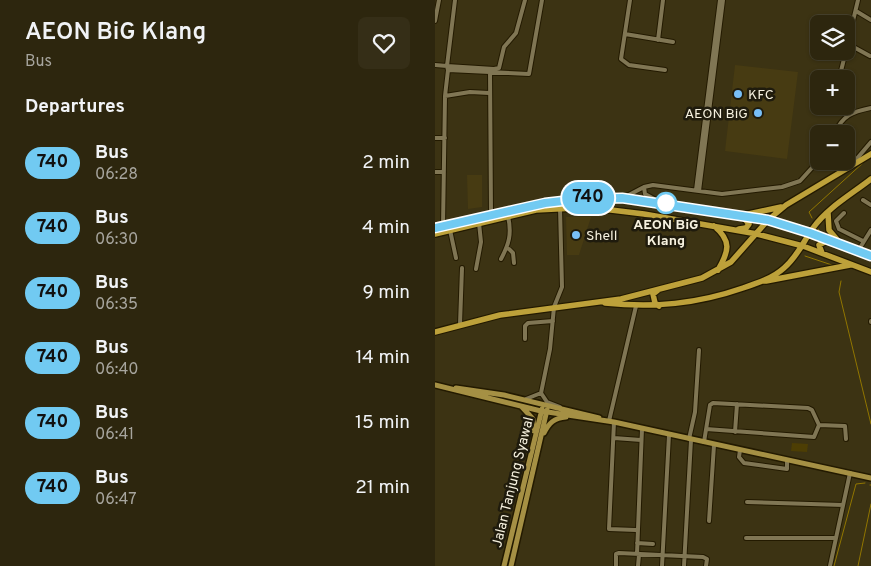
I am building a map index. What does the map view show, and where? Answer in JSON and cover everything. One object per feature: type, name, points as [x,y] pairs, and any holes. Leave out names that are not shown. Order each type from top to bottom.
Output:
[{"type":"highway","points":[[855,162],[871,155]]},
{"type":"highway","points":[[435,331],[500,315],[598,303],[688,283],[717,272],[731,262],[768,220],[786,205],[842,170]]},
{"type":"highway","points":[[758,283],[783,269],[803,246],[810,233],[828,213],[871,179]]},
{"type":"highway","points":[[435,228],[491,214],[569,200],[622,198],[768,220],[810,233],[871,256]]},
{"type":"highway","points":[[741,215],[786,205]]},
{"type":"highway","points":[[435,234],[508,216],[560,208],[643,214],[757,234],[803,246],[871,272]]},
{"type":"highway","points":[[828,213],[829,230],[841,244]]},
{"type":"highway","points":[[732,229],[746,228],[748,226],[748,220],[741,215]]},
{"type":"highway","points":[[714,226],[723,234],[727,244],[726,255],[717,272]]},
{"type":"highway","points":[[822,253],[819,245],[828,240]]},
{"type":"highway","points":[[598,303],[659,306],[703,300],[758,283],[852,265]]},
{"type":"highway","points":[[659,290],[653,294],[653,298],[659,306]]},
{"type":"main road","points":[[435,385],[544,411],[611,422]]},
{"type":"main road","points":[[435,385],[526,399],[611,422],[871,478]]},
{"type":"main road","name":"Jalan Tanjung Syawal","points":[[504,566],[534,439],[546,404]]},
{"type":"main road","points":[[518,405],[530,413],[533,419],[534,439]]},
{"type":"main road","name":"Jalan Tanjung Syawal","points":[[511,566],[541,439],[544,411]]},
{"type":"main road","points":[[541,439],[551,422],[558,418],[576,417]]},
{"type":"street","points":[[435,20],[439,0]]},
{"type":"street","points":[[443,226],[445,96],[455,0]]},
{"type":"street","points":[[490,70],[497,69],[500,66],[504,47],[517,33],[525,0]]},
{"type":"street","points":[[435,65],[448,68],[529,74],[542,0]]},
{"type":"street","points":[[630,0],[621,59],[624,63],[665,70]]},
{"type":"street","points":[[658,40],[663,0]]},
{"type":"street","points":[[697,191],[722,0]]},
{"type":"street","points":[[855,15],[858,0]]},
{"type":"street","points":[[856,11],[871,20]]},
{"type":"street","points":[[625,34],[673,42]]},
{"type":"street","points":[[855,48],[870,56]]},
{"type":"street","points":[[490,70],[491,214]]},
{"type":"street","points":[[445,96],[470,92],[489,93]]},
{"type":"street","points":[[839,125],[844,117],[861,110],[871,109]]},
{"type":"street","points":[[435,138],[445,138]]},
{"type":"street","points":[[855,161],[871,142]]},
{"type":"street","points":[[622,198],[644,187],[653,185],[730,194],[789,186],[800,181],[810,170]]},
{"type":"street","points":[[435,172],[444,172]]},
{"type":"street","points":[[687,189],[698,183]]},
{"type":"street","points":[[698,183],[706,192]]},
{"type":"street","points":[[644,187],[647,196],[663,203]]},
{"type":"street","points":[[863,200],[871,204]]},
{"type":"street","points":[[541,393],[550,349],[554,307],[563,287],[560,208]]},
{"type":"street","points":[[844,213],[836,222],[839,229],[863,241]]},
{"type":"street","points":[[501,259],[509,249],[511,226],[508,216]]},
{"type":"street","points":[[476,269],[481,236],[479,223]]},
{"type":"street","points":[[450,230],[457,258]]},
{"type":"street","points":[[858,251],[871,230]]},
{"type":"street","points":[[509,249],[513,253],[514,263]]},
{"type":"street","points":[[460,324],[462,268]]},
{"type":"street","points":[[636,306],[611,422],[614,438],[609,526],[611,530],[637,530]]},
{"type":"street","points":[[525,339],[525,326],[528,322],[553,321]]},
{"type":"street","points":[[684,566],[690,440],[695,412],[699,350]]},
{"type":"street","name":"Jalan Tanjung Syawal","points":[[526,399],[541,393],[547,402],[563,408]]},
{"type":"street","points":[[703,442],[711,404],[808,408],[812,410],[819,426],[814,437],[707,429]]},
{"type":"street","points":[[735,432],[737,404]]},
{"type":"street","points":[[819,426],[845,426],[847,439]]},
{"type":"street","points":[[638,566],[637,530],[642,429]]},
{"type":"street","points":[[662,566],[669,435]]},
{"type":"street","points":[[614,438],[641,440]]},
{"type":"street","points":[[709,521],[714,445]]},
{"type":"street","points":[[740,450],[739,457],[745,463],[787,469],[787,460]]},
{"type":"street","points":[[830,566],[850,473]]},
{"type":"street","points":[[747,502],[843,505]]},
{"type":"street","points":[[746,538],[836,538]]},
{"type":"street","points":[[637,543],[653,544]]},
{"type":"street","points":[[616,566],[617,553],[705,557],[706,566]]},
{"type":"shaded area","name":"AEON BiG","points":[[735,65],[798,72],[787,159],[725,151]]},
{"type":"shaded area","points":[[467,175],[482,175],[482,207],[468,209]]},
{"type":"shaded area","points":[[566,217],[591,217],[579,255],[567,255]]},
{"type":"shaded area","points":[[792,443],[808,444],[807,452],[791,451]]},
{"type":"waterway","points":[[812,218],[809,212],[864,162]]},
{"type":"waterway","points":[[805,256],[832,265]]},
{"type":"waterway","points":[[841,281],[839,292],[871,424]]},
{"type":"waterway","points":[[834,566],[856,484],[865,483]]},
{"type":"waterway","points":[[858,566],[871,504]]},
{"type":"bus line","name":"740","points":[[435,228],[545,203],[612,197],[639,199],[768,220],[810,233],[871,256]]},
{"type":"place","name":"KFC","points":[[738,94]]},
{"type":"place","name":"AEON BiG","points":[[758,113]]},
{"type":"place","name":"AEON BiG Klang","points":[[666,203]]},
{"type":"place","name":"Shell","points":[[576,235]]}]
